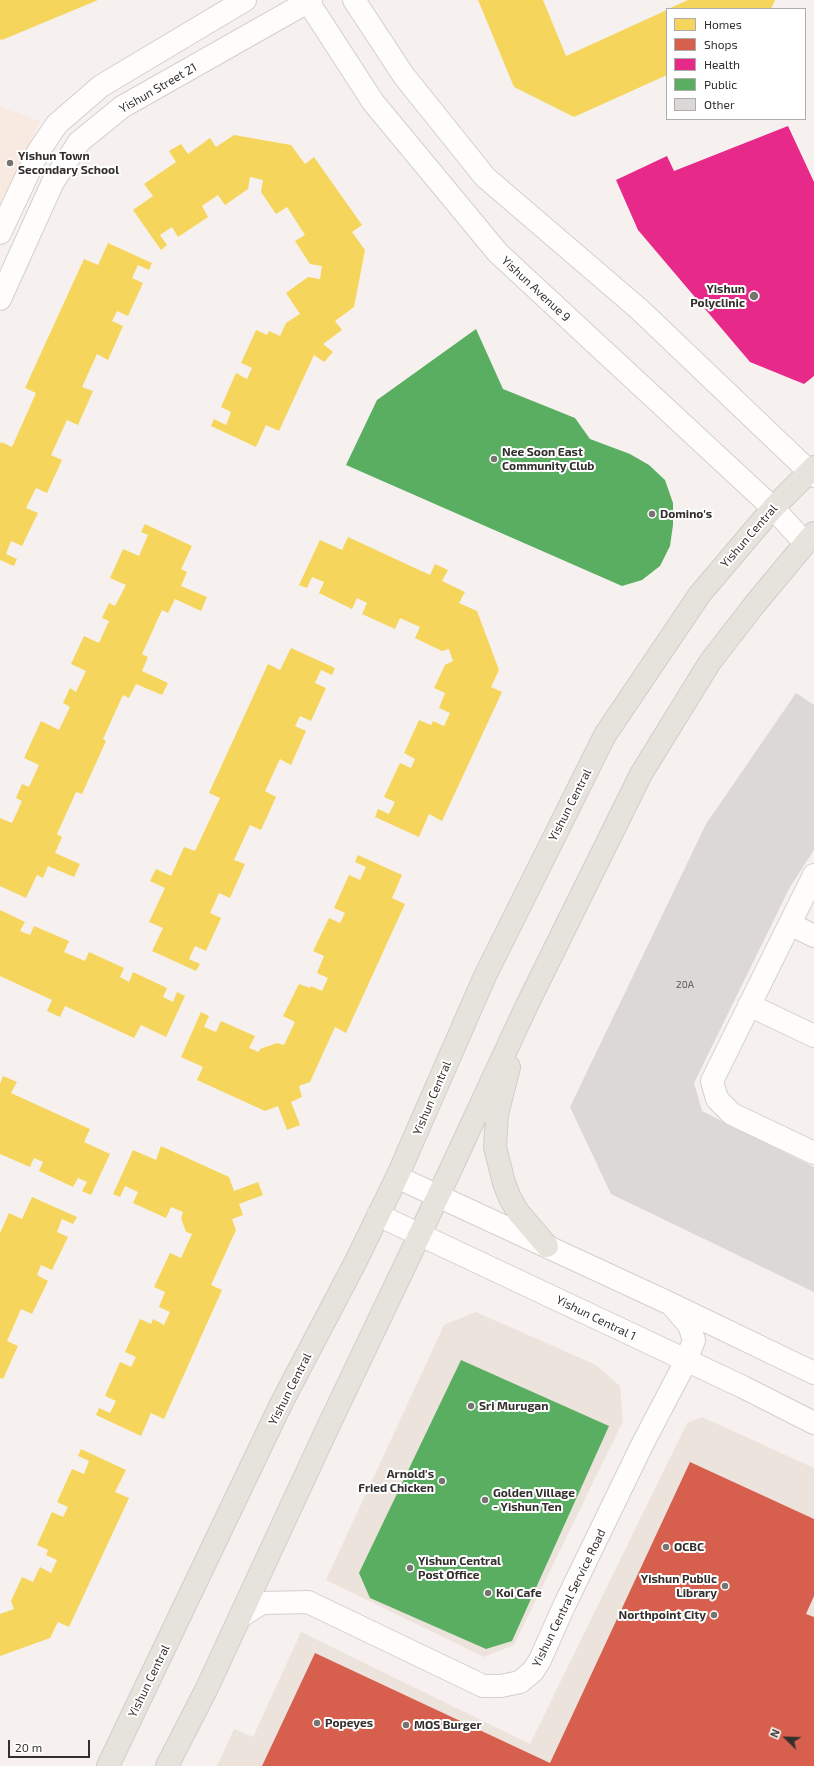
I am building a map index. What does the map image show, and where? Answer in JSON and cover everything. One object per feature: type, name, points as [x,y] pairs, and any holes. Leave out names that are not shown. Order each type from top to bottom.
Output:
[{"type":"main road","name":"Yishun Central","points":[[108,1766],[282,1402],[355,1264],[397,1177],[484,976],[605,735],[700,594],[773,508],[813,472]]},
{"type":"main road","points":[[167,1766],[206,1690],[527,1005],[641,774],[710,662],[809,538]]},
{"type":"main road","points":[[527,1005],[497,1114],[495,1147],[504,1184],[510,1198],[518,1212],[548,1246]]},
{"type":"street","points":[[0,233],[38,152],[57,124],[101,86],[245,0]]},
{"type":"street","points":[[354,0],[404,76],[485,177],[639,309],[813,472]]},
{"type":"street","name":"Yishun Street 21","points":[[0,299],[53,182],[79,142],[122,107],[309,1]]},
{"type":"street","name":"Yishun Avenue 9","points":[[309,1],[374,102],[498,254],[773,508],[809,538]]},
{"type":"street","points":[[814,875],[712,1080],[717,1099],[732,1114],[814,1153]]},
{"type":"street","points":[[790,924],[814,936]]},
{"type":"street","points":[[749,1005],[814,1036]]},
{"type":"street","points":[[397,1177],[548,1246],[814,1373]]},
{"type":"street","name":"Yishun Central 1","points":[[378,1215],[743,1387],[814,1423]]},
{"type":"street","name":"Yishun Central Service Road","points":[[240,1617],[262,1603],[308,1602],[483,1686],[501,1686],[520,1682],[533,1671],[540,1660],[564,1606],[642,1445],[686,1361],[694,1340],[689,1325],[671,1304]]},
{"type":"shaded area","name":"Yishun Town Secondary School","points":[[0,107],[40,121],[0,205]]},
{"type":"shaded area","name":"Golden Village - Yishun Ten","points":[[476,1312],[596,1365],[620,1386],[623,1421],[514,1645],[484,1657],[326,1580],[444,1325]]},
{"type":"shaded area","name":"Northpoint City","points":[[702,1417],[814,1468],[814,1661],[763,1766],[217,1766],[234,1729],[253,1737],[301,1632],[530,1744],[687,1423]]},
{"type":"building: Homes","points":[[0,0],[98,0],[2,40],[0,39]]},
{"type":"building: Homes","points":[[478,0],[543,0],[566,56],[666,10],[666,75],[574,117],[514,87]]},
{"type":"building: Homes","points":[[688,0],[775,0],[771,8],[670,8]]},
{"type":"building: Homes","points":[[234,135],[291,145],[305,164],[314,157],[362,225],[352,232],[365,250],[354,307],[335,321],[342,330],[323,344],[333,352],[324,362],[314,355],[279,431],[266,425],[256,447],[211,426],[214,419],[226,425],[231,412],[221,407],[236,373],[247,379],[252,368],[241,363],[256,330],[267,335],[269,331],[280,336],[286,323],[300,314],[286,293],[308,277],[320,279],[322,266],[310,264],[295,241],[305,235],[287,207],[276,214],[261,192],[263,180],[250,177],[248,189],[225,205],[218,195],[202,206],[208,217],[178,237],[172,227],[160,235],[167,245],[161,250],[133,210],[153,196],[144,184],[176,162],[169,151],[181,144],[188,154],[210,138],[216,147]]},
{"type":"building: Homes","points":[[108,243],[152,263],[149,270],[138,265],[132,278],[143,283],[128,316],[117,311],[112,321],[123,326],[108,360],[97,354],[82,387],[93,391],[78,425],[67,420],[51,455],[62,460],[47,493],[36,488],[26,508],[38,513],[22,546],[11,541],[6,554],[17,559],[14,566],[0,560],[0,444],[1,442],[12,447],[36,393],[25,388],[84,259],[98,265]]},
{"type":"building: Homes","points":[[145,524],[192,546],[181,569],[187,572],[181,586],[207,597],[201,611],[175,599],[168,613],[162,610],[142,654],[148,657],[142,671],[168,683],[162,695],[136,684],[129,698],[123,695],[103,739],[106,741],[82,794],[76,792],[57,834],[62,837],[55,853],[80,864],[74,877],[48,866],[43,878],[37,875],[26,898],[0,886],[0,818],[12,823],[22,801],[16,798],[22,784],[29,787],[39,765],[24,758],[41,721],[59,730],[70,707],[63,703],[70,688],[76,692],[86,671],[71,664],[84,636],[99,643],[109,621],[102,618],[109,603],[115,606],[126,585],[110,578],[123,549],[139,556],[148,535],[141,532]]},
{"type":"building: Homes","points":[[348,537],[430,575],[435,564],[448,570],[442,581],[465,592],[459,603],[477,611],[499,670],[491,687],[502,692],[442,821],[429,814],[419,837],[375,817],[378,809],[389,814],[395,802],[384,797],[400,763],[411,768],[415,759],[404,753],[419,720],[431,725],[433,721],[444,726],[450,713],[439,708],[445,693],[434,688],[445,665],[453,661],[449,649],[442,651],[415,638],[420,627],[400,618],[395,629],[362,614],[367,603],[357,598],[352,609],[319,593],[324,582],[312,577],[307,588],[299,585],[320,540],[342,550]]},
{"type":"building: Homes","points":[[291,648],[335,668],[332,675],[321,670],[315,683],[326,688],[311,721],[300,716],[295,726],[306,731],[291,765],[280,759],[265,791],[276,797],[261,830],[250,825],[234,860],[245,864],[230,898],[219,893],[210,913],[221,918],[206,951],[195,946],[189,959],[200,964],[196,971],[152,951],[163,928],[149,922],[165,888],[150,881],[156,869],[171,876],[184,847],[195,851],[220,798],[209,793],[268,664],[280,670]]},
{"type":"building: Homes","points":[[358,855],[402,875],[392,898],[405,904],[346,1033],[335,1027],[310,1082],[299,1086],[302,1097],[291,1102],[300,1125],[287,1130],[278,1106],[265,1111],[197,1080],[203,1067],[181,1057],[201,1012],[209,1016],[204,1027],[216,1032],[221,1021],[255,1036],[249,1048],[259,1052],[260,1049],[277,1043],[284,1045],[295,1022],[283,1016],[299,984],[310,988],[311,986],[322,991],[328,978],[317,973],[324,956],[313,951],[329,918],[340,923],[345,913],[334,908],[349,875],[360,880],[366,867],[355,862]]},
{"type":"building: Homes","points":[[0,910],[25,922],[20,931],[30,935],[34,926],[69,941],[64,952],[85,961],[89,952],[124,968],[120,977],[129,982],[133,972],[167,988],[163,997],[173,1002],[177,992],[185,996],[166,1037],[141,1025],[134,1038],[65,1006],[60,1017],[47,1011],[52,1000],[0,976]]},
{"type":"building: Homes","points":[[3,1076],[17,1082],[11,1093],[90,1129],[84,1142],[110,1154],[91,1195],[82,1191],[87,1182],[78,1178],[73,1187],[39,1171],[43,1162],[34,1158],[30,1167],[0,1154],[0,1084]]},
{"type":"building: Homes","points":[[161,1146],[229,1177],[234,1191],[258,1182],[263,1195],[239,1204],[243,1215],[232,1219],[236,1230],[211,1285],[222,1290],[164,1419],[151,1413],[141,1436],[96,1415],[99,1408],[110,1413],[116,1401],[105,1396],[120,1362],[131,1367],[136,1357],[125,1352],[140,1319],[151,1324],[153,1319],[164,1325],[170,1312],[159,1307],[165,1292],[154,1287],[170,1253],[181,1258],[192,1234],[186,1232],[181,1218],[183,1212],[171,1207],[166,1218],[133,1203],[138,1192],[125,1186],[120,1197],[113,1194],[133,1150],[156,1160]]},
{"type":"building: Homes","points":[[32,1197],[77,1217],[73,1224],[62,1219],[57,1232],[68,1237],[52,1270],[41,1265],[37,1275],[48,1281],[32,1314],[21,1309],[7,1341],[18,1346],[3,1379],[0,1378],[0,1233],[9,1213],[22,1219]]},
{"type":"building: Homes","points":[[81,1449],[126,1470],[115,1492],[129,1498],[69,1627],[58,1622],[50,1638],[0,1656],[0,1614],[14,1609],[11,1601],[22,1577],[33,1582],[40,1567],[51,1573],[57,1560],[46,1555],[48,1550],[37,1545],[52,1512],[63,1517],[68,1507],[57,1502],[72,1469],[84,1474],[89,1461],[78,1456]]},
{"type":"building: Shops","name":"Northpoint City","points":[[690,1462],[814,1519],[814,1596],[806,1614],[814,1617],[814,1766],[262,1766],[315,1653],[550,1763]]},
{"type":"building: Health","name":"Yishun Polyclinic","points":[[788,126],[814,182],[814,376],[804,384],[750,362],[638,230],[616,180],[667,156],[674,171]]},
{"type":"building: Public","name":"Nee Soon East Community Club","points":[[476,329],[503,389],[575,418],[590,439],[630,454],[649,465],[665,480],[673,503],[673,525],[670,546],[660,566],[642,580],[622,586],[346,465],[377,400]]},
{"type":"building: Public","name":"Golden Village - Yishun Ten","points":[[461,1360],[609,1426],[512,1641],[486,1649],[370,1598],[359,1573]]},
{"type":"building: Other","points":[[796,693],[814,705],[814,850],[790,887],[694,1083],[702,1111],[814,1167],[814,1292],[611,1194],[570,1107],[706,824]]},
{"type":"place","name":"Yishun Town Secondary School","points":[[10,163]]},
{"type":"place","name":"Yishun Polyclinic","points":[[754,296]]},
{"type":"place","name":"Nee Soon East Community Club","points":[[494,459]]},
{"type":"place","name":"Domino's","points":[[652,514]]},
{"type":"place","name":"Sri Murugan","points":[[471,1406]]},
{"type":"place","name":"Arnold's Fried Chicken","points":[[442,1481]]},
{"type":"place","name":"Golden Village - Yishun Ten","points":[[485,1500]]},
{"type":"place","name":"OCBC","points":[[666,1547]]},
{"type":"place","name":"Yishun Central Post Office","points":[[410,1568]]},
{"type":"place","name":"Yishun Public Library","points":[[725,1586]]},
{"type":"place","name":"Koi Cafe","points":[[488,1593]]},
{"type":"place","name":"Northpoint City","points":[[714,1615]]},
{"type":"place","name":"Popeyes","points":[[317,1723]]},
{"type":"place","name":"MOS Burger","points":[[406,1725]]}]
